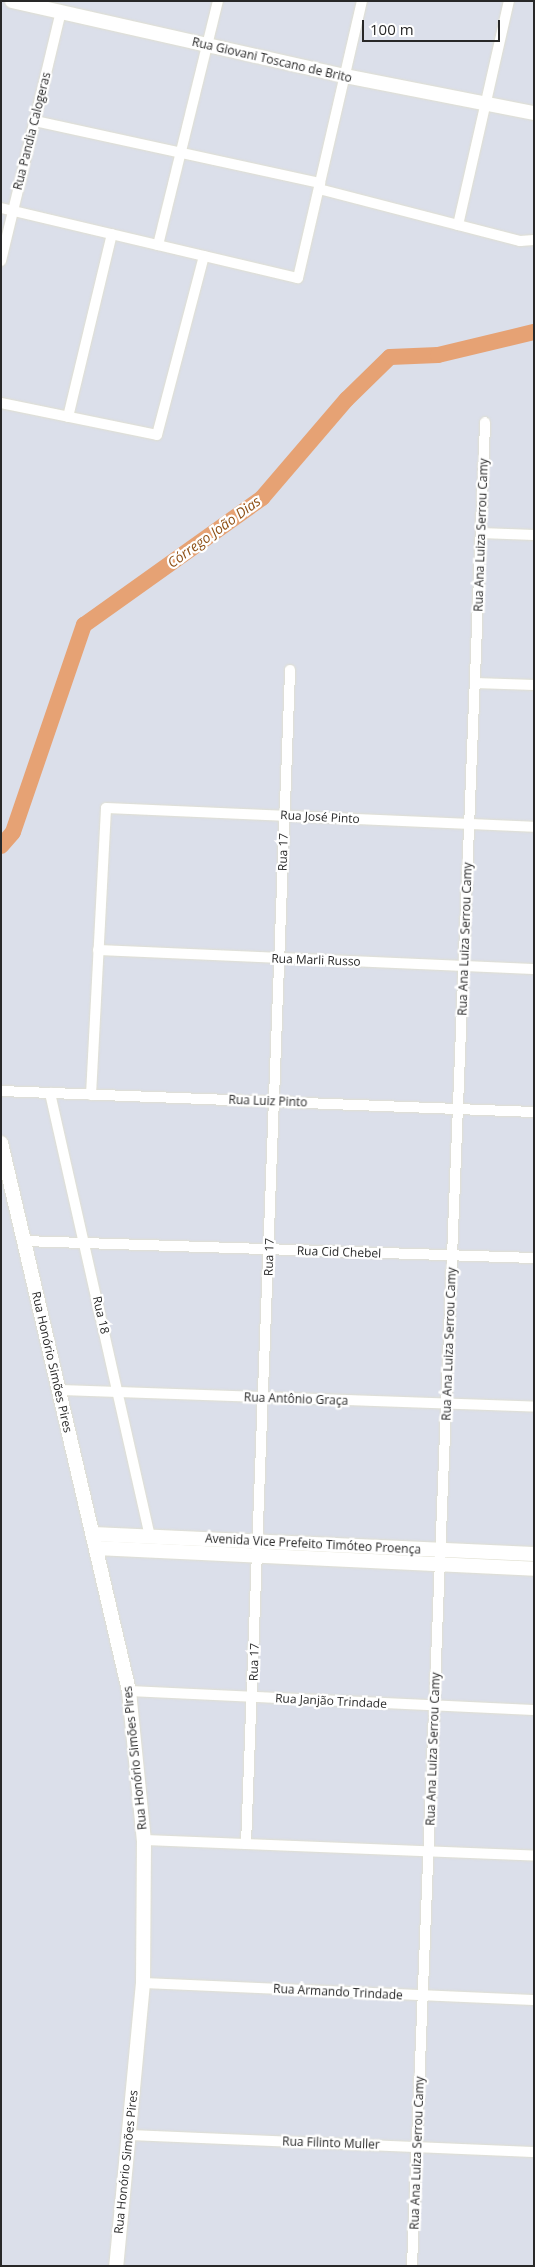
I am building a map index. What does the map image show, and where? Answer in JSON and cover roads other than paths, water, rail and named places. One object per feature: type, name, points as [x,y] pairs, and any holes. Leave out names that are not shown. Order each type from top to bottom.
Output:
[{"type":"main road","name":"Rua Giovani Toscano de Brito","points":[[12,1],[62,6],[208,46],[534,114]]},
{"type":"main road","name":"Rua Honório Simões Pires","points":[[1,1143],[129,1691],[144,1840],[143,1983],[116,2266]]},
{"type":"main road","name":"Avenida Vice Prefeito Timóteo Proença","points":[[94,1541],[150,1536],[258,1548],[440,1564],[534,1569]]},
{"type":"main road","name":"Avenida Vice Prefeito Timóteo Proença","points":[[94,1541],[258,1548],[440,1550],[534,1554]]},
{"type":"street","points":[[158,245],[218,1]]},
{"type":"street","points":[[1,208],[298,278],[362,1]]},
{"type":"street","points":[[458,225],[509,1]]},
{"type":"street","name":"Rua Pandia Calogeras","points":[[1,261],[62,6]]},
{"type":"street","points":[[35,120],[181,152],[319,186],[520,241],[534,240]]},
{"type":"street","points":[[68,417],[112,234]]},
{"type":"street","points":[[1,404],[157,435],[204,256]]},
{"type":"street","name":"Rua Ana Luiza Serrou Camy","points":[[412,2266],[485,422]]},
{"type":"street","points":[[481,533],[534,535]]},
{"type":"street","name":"Rua 17","points":[[246,1844],[290,670]]},
{"type":"street","points":[[475,683],[534,685]]},
{"type":"street","name":"Rua José Pinto","points":[[98,950],[106,808],[534,827]]},
{"type":"street","points":[[91,1095],[98,950]]},
{"type":"street","name":"Rua Marli Russo","points":[[98,950],[534,969]]},
{"type":"street","name":"Rua Luiz Pinto","points":[[1,1091],[534,1112]]},
{"type":"street","name":"Rua 18","points":[[50,1093],[150,1536]]},
{"type":"street","name":"Rua Cid Chebel","points":[[24,1241],[534,1258]]},
{"type":"street","name":"Rua Antônio Graça","points":[[59,1390],[534,1408]]},
{"type":"street","name":"Rua Janjão Trindade","points":[[129,1691],[534,1710]]},
{"type":"street","points":[[144,1840],[534,1856]]},
{"type":"street","name":"Rua Armando Trindade","points":[[143,1983],[534,2000]]},
{"type":"street","name":"Rua Filinto Muller","points":[[129,2135],[534,2152]]},
{"type":"waterway","name":"Córrego João Dias","points":[[1,846],[13,832],[84,625],[262,498],[347,399],[390,357],[438,355],[534,332]]}]
